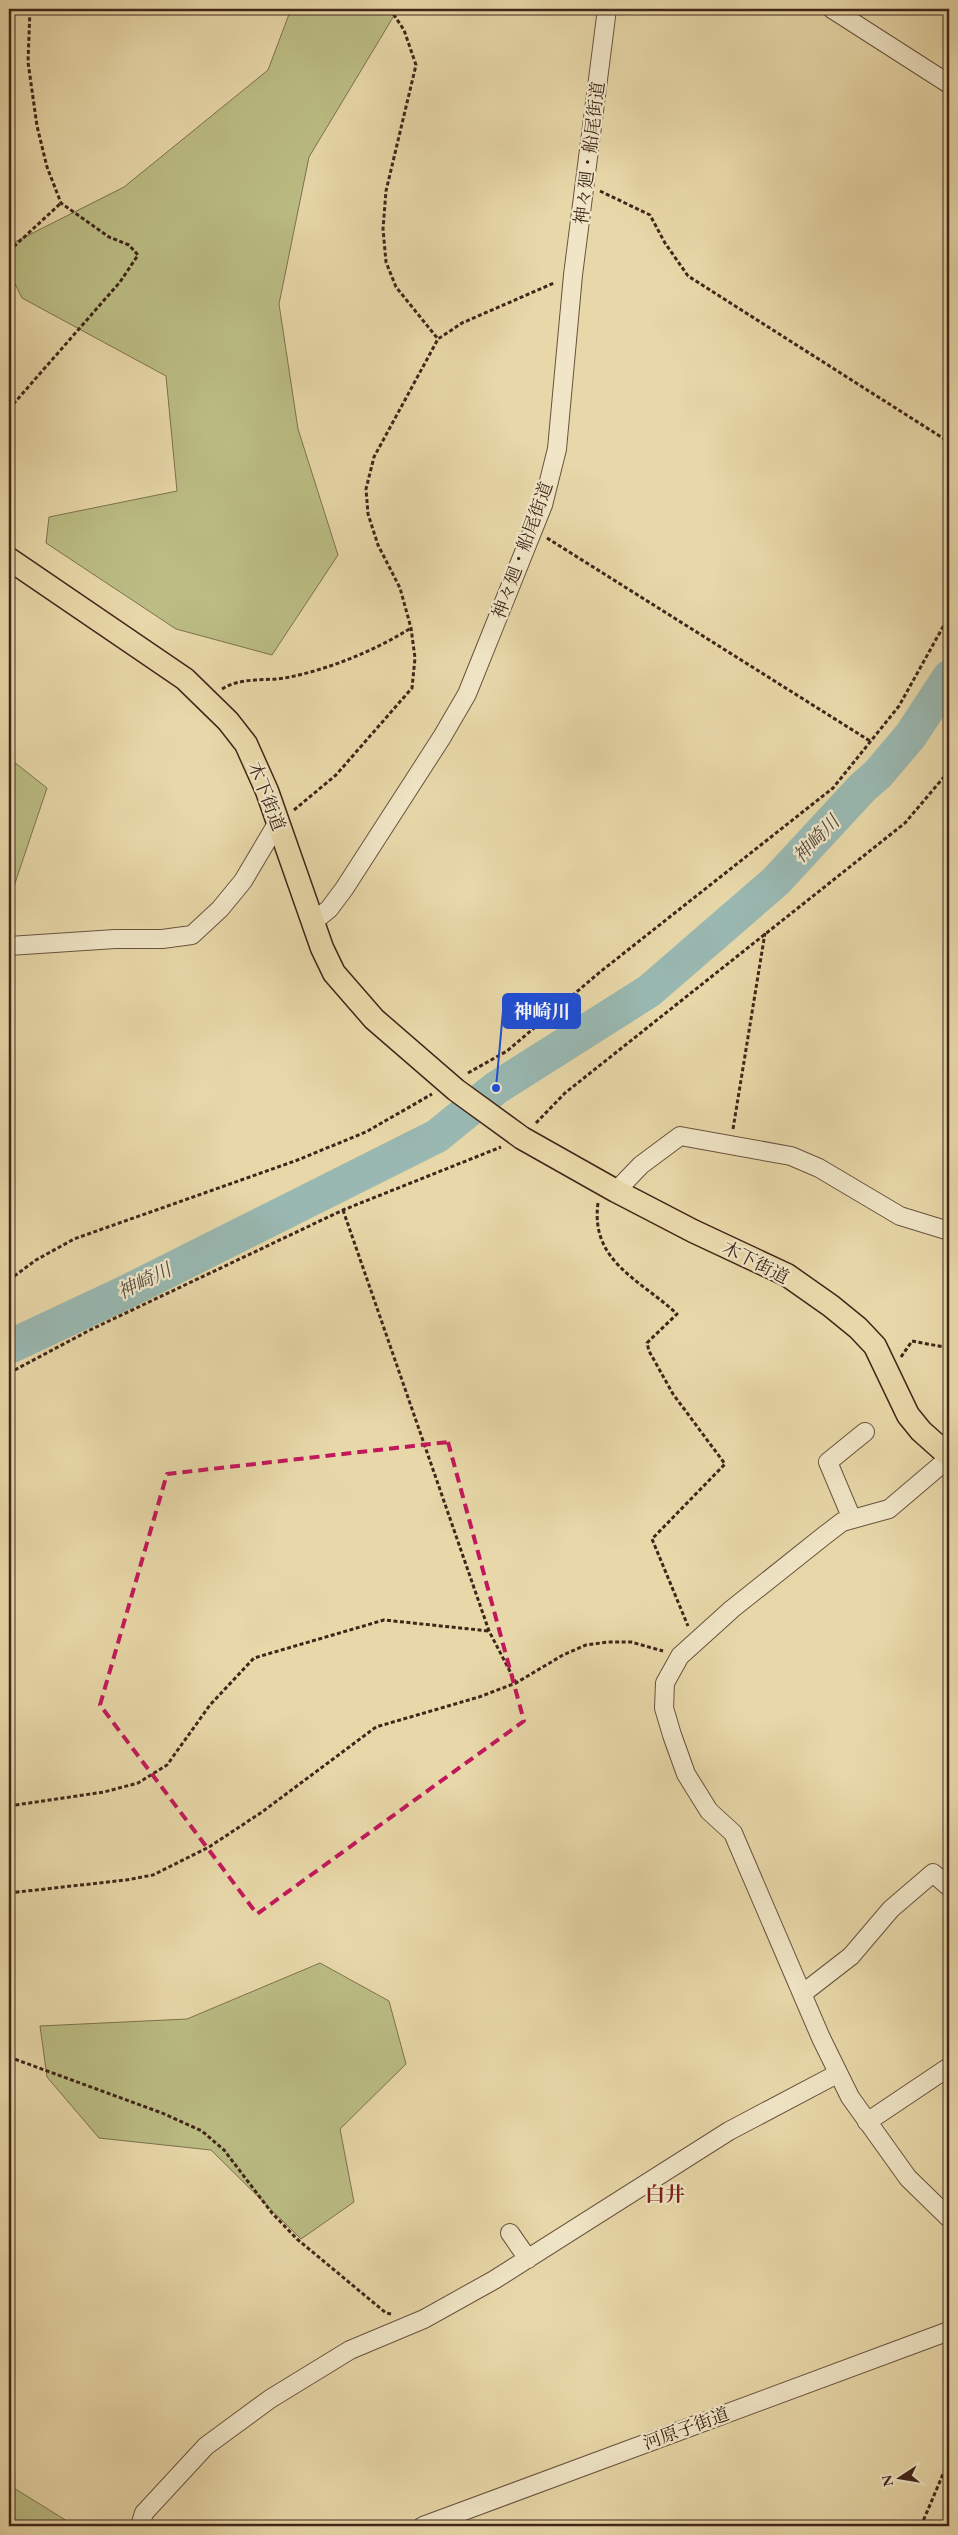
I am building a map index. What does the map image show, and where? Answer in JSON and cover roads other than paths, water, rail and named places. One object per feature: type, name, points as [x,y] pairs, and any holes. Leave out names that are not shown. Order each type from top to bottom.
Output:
[{"type":"main road","name":"木下街道","points":[[9,560],[159,660],[206,698],[246,744],[278,822],[313,922],[334,973],[380,1026],[452,1087],[515,1134],[693,1232],[787,1275],[858,1328],[875,1346],[898,1399],[908,1415],[921,1431],[949,1457]]},
{"type":"street","name":"神々廻・船尾街道","points":[[313,922],[330,909],[344,889],[442,737],[467,694],[543,505],[557,449],[573,275],[607,9]]},
{"type":"street","points":[[832,9],[949,84]]},
{"type":"street","points":[[9,946],[115,939],[162,939],[192,935],[220,909],[243,881],[278,822]]},
{"type":"street","points":[[609,1187],[680,1136],[791,1156],[819,1168],[900,1216],[949,1231]]},
{"type":"street","points":[[852,1519],[828,1462],[865,1432]]},
{"type":"street","points":[[949,1457],[889,1509],[842,1522],[732,1609],[680,1656],[665,1683],[664,1708],[686,1774],[709,1811],[733,1833],[837,2074],[867,2122],[908,2178],[949,2218]]},
{"type":"street","points":[[802,1994],[851,1956],[891,1909],[933,1874],[949,1886]]},
{"type":"street","points":[[867,2122],[949,2067]]},
{"type":"street","points":[[140,2526],[144,2513],[206,2446],[263,2404],[350,2350],[424,2319],[532,2256],[729,2130],[837,2074]]},
{"type":"street","points":[[516,2231],[532,2256]]},
{"type":"street","name":"河原子街道","points":[[424,2526],[949,2331]]},
{"type":"waterway","name":"神崎川","points":[[9,1347],[124,1293],[437,1136],[496,1088],[649,991],[776,881],[862,788],[878,774],[911,735],[949,677]]},
{"type":"place","name":"神崎川","points":[[496,1088]]},
{"type":"district","name":"白井","points":[[665,2194]]}]
